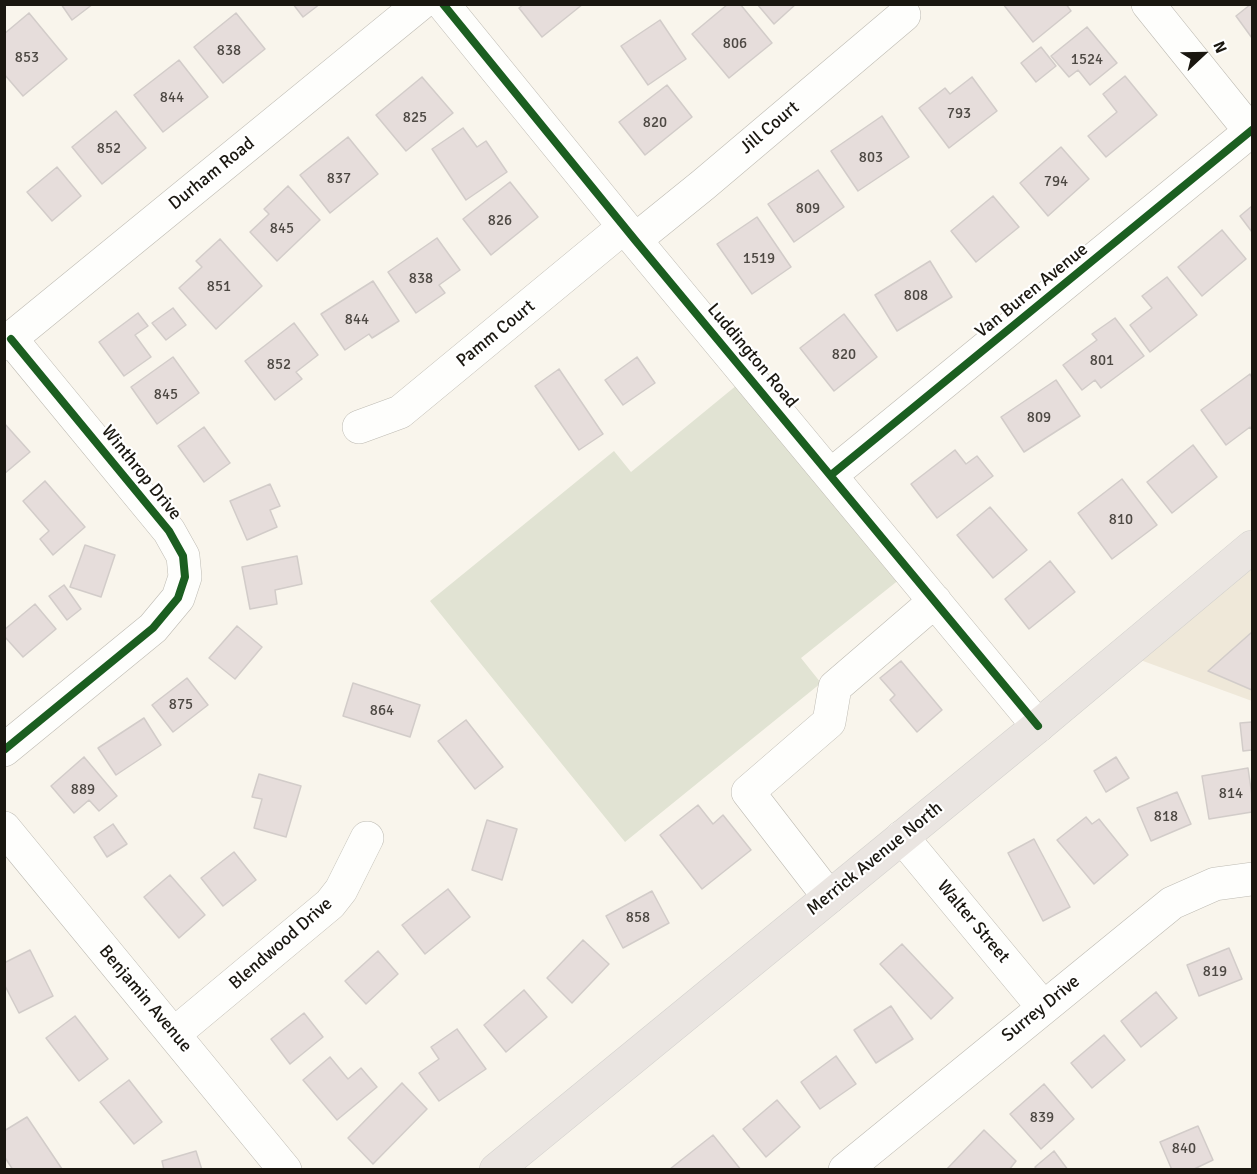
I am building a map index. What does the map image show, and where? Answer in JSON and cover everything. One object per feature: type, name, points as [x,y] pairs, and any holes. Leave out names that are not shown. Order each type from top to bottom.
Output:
[{"type":"main road","name":"Merrick Avenue North","points":[[496,1170],[1038,726],[1252,547]]},
{"type":"street","name":"Durham Road","points":[[8,342],[420,4]]},
{"type":"street","name":"Luddington Road","points":[[443,4],[1038,726]]},
{"type":"street","points":[[1148,4],[1252,131]]},
{"type":"street","name":"Jill Court","points":[[630,233],[703,185],[904,15]]},
{"type":"street","name":"Van Buren Avenue","points":[[831,475],[1252,131]]},
{"type":"street","name":"Pamm Court","points":[[358,427],[400,412],[630,233]]},
{"type":"street","name":"Winthrop Drive","points":[[4,750],[153,628],[178,598],[185,577],[183,556],[169,531],[8,342]]},
{"type":"street","points":[[829,897],[748,792],[829,722],[835,687],[935,601]]},
{"type":"street","name":"Benjamin Avenue","points":[[4,828],[285,1170]]},
{"type":"street","name":"Walter Street","points":[[902,837],[1043,1007]]},
{"type":"street","name":"Blendwood Drive","points":[[174,1034],[330,904],[341,890],[367,838]]},
{"type":"street","name":"Surrey Drive","points":[[844,1170],[1172,903],[1215,884],[1252,879]]},
{"type":"shaded area","points":[[1252,547],[1252,701],[1124,654]]},
{"type":"green space","points":[[748,376],[910,571],[801,658],[821,683],[625,842],[430,601],[614,451],[631,472]]},
{"type":"building","points":[[61,4],[93,4],[72,20]]},
{"type":"building","points":[[293,4],[320,4],[303,17]]},
{"type":"building","points":[[524,4],[583,4],[542,37],[519,8]]},
{"type":"building","points":[[728,4],[740,4],[772,43],[729,78],[692,34]]},
{"type":"building","points":[[757,4],[796,4],[774,24]]},
{"type":"building","points":[[1003,4],[1066,4],[1071,11],[1033,42]]},
{"type":"building","points":[[1252,4],[1252,38],[1236,16]]},
{"type":"building","points":[[29,13],[67,59],[23,96],[4,74],[4,34]]},
{"type":"building","points":[[236,13],[265,49],[223,83],[194,47]]},
{"type":"building","points":[[660,20],[686,59],[648,85],[621,46]]},
{"type":"building","points":[[1087,27],[1117,63],[1090,85],[1078,70],[1069,77],[1051,56]]},
{"type":"building","points":[[1041,47],[1056,66],[1036,82],[1021,63]]},
{"type":"building","points":[[179,60],[208,97],[163,132],[134,95]]},
{"type":"building","points":[[1125,76],[1157,115],[1106,157],[1088,136],[1117,112],[1103,94]]},
{"type":"building","points":[[422,77],[453,113],[406,151],[376,115]]},
{"type":"building","points":[[972,77],[997,111],[949,148],[919,108],[945,88],[950,94]]},
{"type":"building","points":[[667,85],[692,117],[645,155],[619,122]]},
{"type":"building","points":[[116,111],[146,148],[102,184],[72,147]]},
{"type":"building","points":[[882,116],[909,157],[858,191],[831,151]]},
{"type":"building","points":[[463,128],[477,147],[486,141],[507,172],[466,200],[432,149]]},
{"type":"building","points":[[348,137],[378,174],[330,213],[300,175]]},
{"type":"building","points":[[1061,147],[1089,179],[1048,216],[1020,183]]},
{"type":"building","points":[[57,167],[81,196],[52,221],[27,192]]},
{"type":"building","points":[[818,170],[844,207],[794,242],[768,204]]},
{"type":"building","points":[[510,182],[538,217],[491,255],[463,219]]},
{"type":"building","points":[[288,186],[320,220],[277,261],[250,232],[269,214],[264,209]]},
{"type":"building","points":[[993,196],[1019,227],[976,262],[951,231]]},
{"type":"building","points":[[1252,206],[1252,232],[1240,216]]},
{"type":"building","points":[[757,217],[791,267],[752,294],[717,244]]},
{"type":"building","points":[[1222,230],[1246,259],[1202,296],[1178,267]]},
{"type":"building","points":[[437,238],[460,270],[439,285],[445,293],[416,313],[388,272]]},
{"type":"building","points":[[220,239],[262,286],[216,329],[179,288],[202,267],[196,261]]},
{"type":"building","points":[[930,261],[952,297],[897,331],[875,295]]},
{"type":"building","points":[[1167,277],[1197,315],[1150,352],[1130,325],[1152,308],[1142,296]]},
{"type":"building","points":[[373,281],[399,321],[372,338],[369,334],[345,350],[321,314]]},
{"type":"building","points":[[173,308],[186,325],[166,340],[152,323]]},
{"type":"building","points":[[138,313],[148,326],[135,335],[151,357],[124,376],[99,342]]},
{"type":"building","points":[[844,314],[877,357],[834,391],[800,348]]},
{"type":"building","points":[[1115,318],[1144,356],[1101,388],[1095,380],[1082,390],[1063,365],[1097,340],[1092,334]]},
{"type":"building","points":[[294,323],[318,355],[296,372],[302,379],[275,400],[245,361]]},
{"type":"building","points":[[173,357],[199,393],[157,424],[131,387]]},
{"type":"building","points":[[637,357],[655,383],[623,405],[605,380]]},
{"type":"building","points":[[559,369],[603,434],[579,450],[535,386]]},
{"type":"building","points":[[1250,374],[1252,378],[1252,430],[1250,427],[1226,445],[1201,410]]},
{"type":"building","points":[[1056,380],[1080,416],[1024,452],[1001,417]]},
{"type":"building","points":[[4,423],[30,452],[4,474]]},
{"type":"building","points":[[204,427],[230,463],[204,482],[178,446]]},
{"type":"building","points":[[1193,445],[1217,477],[1172,513],[1147,482]]},
{"type":"building","points":[[955,450],[966,464],[977,456],[993,476],[937,518],[911,484]]},
{"type":"building","points":[[1122,479],[1157,525],[1112,559],[1078,513]]},
{"type":"building","points":[[45,481],[85,527],[53,555],[40,539],[49,531],[23,501]]},
{"type":"building","points":[[270,484],[280,506],[270,510],[277,527],[247,540],[230,501]]},
{"type":"building","points":[[990,507],[1027,550],[993,578],[957,535]]},
{"type":"building","points":[[85,545],[115,555],[101,597],[70,587]]},
{"type":"building","points":[[297,556],[302,584],[275,590],[277,604],[250,609],[242,567]]},
{"type":"building","points":[[1050,561],[1075,592],[1029,629],[1005,599]]},
{"type":"building","points":[[64,585],[81,609],[67,620],[49,596]]},
{"type":"building","points":[[35,604],[56,629],[23,657],[4,636],[4,630]]},
{"type":"building","points":[[237,626],[262,647],[235,679],[209,658]]},
{"type":"building","points":[[1252,632],[1252,690],[1208,671]]},
{"type":"building","points":[[901,661],[942,710],[917,732],[890,700],[895,695],[880,678]]},
{"type":"building","points":[[187,678],[208,705],[173,732],[152,705]]},
{"type":"building","points":[[353,683],[420,705],[410,737],[343,716]]},
{"type":"building","points":[[144,718],[161,745],[116,775],[98,748]]},
{"type":"building","points":[[466,720],[503,767],[475,789],[438,741]]},
{"type":"building","points":[[1252,722],[1252,750],[1243,751],[1240,723]]},
{"type":"building","points":[[84,757],[117,796],[99,811],[89,800],[74,813],[51,786]]},
{"type":"building","points":[[1116,757],[1129,778],[1106,792],[1094,771]]},
{"type":"building","points":[[1248,768],[1252,812],[1209,819],[1202,776]]},
{"type":"building","points":[[259,774],[301,786],[286,837],[254,828],[262,799],[252,797]]},
{"type":"building","points":[[1177,792],[1191,824],[1151,841],[1137,808]]},
{"type":"building","points":[[698,805],[713,824],[723,815],[751,850],[702,889],[660,835]]},
{"type":"building","points":[[1086,817],[1092,824],[1099,819],[1128,855],[1094,884],[1057,840]]},
{"type":"building","points":[[487,820],[517,829],[502,880],[472,870]]},
{"type":"building","points":[[113,824],[127,844],[107,857],[94,837]]},
{"type":"building","points":[[1034,839],[1070,907],[1043,921],[1008,853]]},
{"type":"building","points":[[234,852],[256,880],[223,906],[201,878]]},
{"type":"building","points":[[170,875],[205,915],[179,938],[144,897]]},
{"type":"building","points":[[448,889],[470,917],[425,954],[402,925]]},
{"type":"building","points":[[652,891],[669,923],[623,948],[606,916]]},
{"type":"building","points":[[583,940],[609,964],[572,1003],[547,978]]},
{"type":"building","points":[[902,944],[953,998],[931,1019],[880,964]]},
{"type":"building","points":[[1229,948],[1242,979],[1199,996],[1187,965]]},
{"type":"building","points":[[30,950],[53,996],[19,1013],[4,984],[4,963]]},
{"type":"building","points":[[378,951],[398,974],[366,1004],[345,981]]},
{"type":"building","points":[[524,990],[547,1017],[506,1052],[484,1025]]},
{"type":"building","points":[[1156,992],[1177,1018],[1141,1047],[1121,1021]]},
{"type":"building","points":[[891,1006],[913,1039],[876,1063],[854,1030]]},
{"type":"building","points":[[304,1013],[323,1037],[290,1064],[271,1039]]},
{"type":"building","points":[[75,1016],[108,1059],[79,1081],[46,1038]]},
{"type":"building","points":[[457,1029],[486,1069],[439,1101],[419,1073],[439,1059],[431,1047]]},
{"type":"building","points":[[1104,1035],[1125,1060],[1092,1088],[1071,1063]]},
{"type":"building","points":[[836,1056],[856,1084],[820,1109],[801,1082]]},
{"type":"building","points":[[330,1057],[348,1079],[361,1068],[377,1087],[337,1120],[303,1080]]},
{"type":"building","points":[[129,1080],[162,1122],[134,1144],[100,1102]]},
{"type":"building","points":[[402,1083],[427,1109],[373,1164],[348,1138]]},
{"type":"building","points":[[1044,1084],[1074,1119],[1041,1149],[1010,1114]]},
{"type":"building","points":[[777,1100],[800,1127],[766,1157],[743,1129]]},
{"type":"building","points":[[27,1117],[61,1170],[13,1170],[4,1156],[4,1131]]},
{"type":"building","points":[[1198,1126],[1213,1160],[1192,1170],[1172,1170],[1160,1142]]},
{"type":"building","points":[[984,1130],[1016,1161],[1009,1170],[946,1170]]},
{"type":"building","points":[[713,1135],[741,1170],[670,1169]]},
{"type":"building","points":[[196,1151],[202,1170],[164,1170],[162,1161]]},
{"type":"building","points":[[1054,1151],[1068,1170],[1037,1170],[1035,1167]]},
{"type":"cycle path","points":[[443,4],[635,240],[1038,726]]},
{"type":"cycle path","points":[[831,475],[1252,130]]},
{"type":"cycle path","points":[[4,750],[153,628],[178,598],[185,577],[183,556],[169,531],[11,339]]}]
